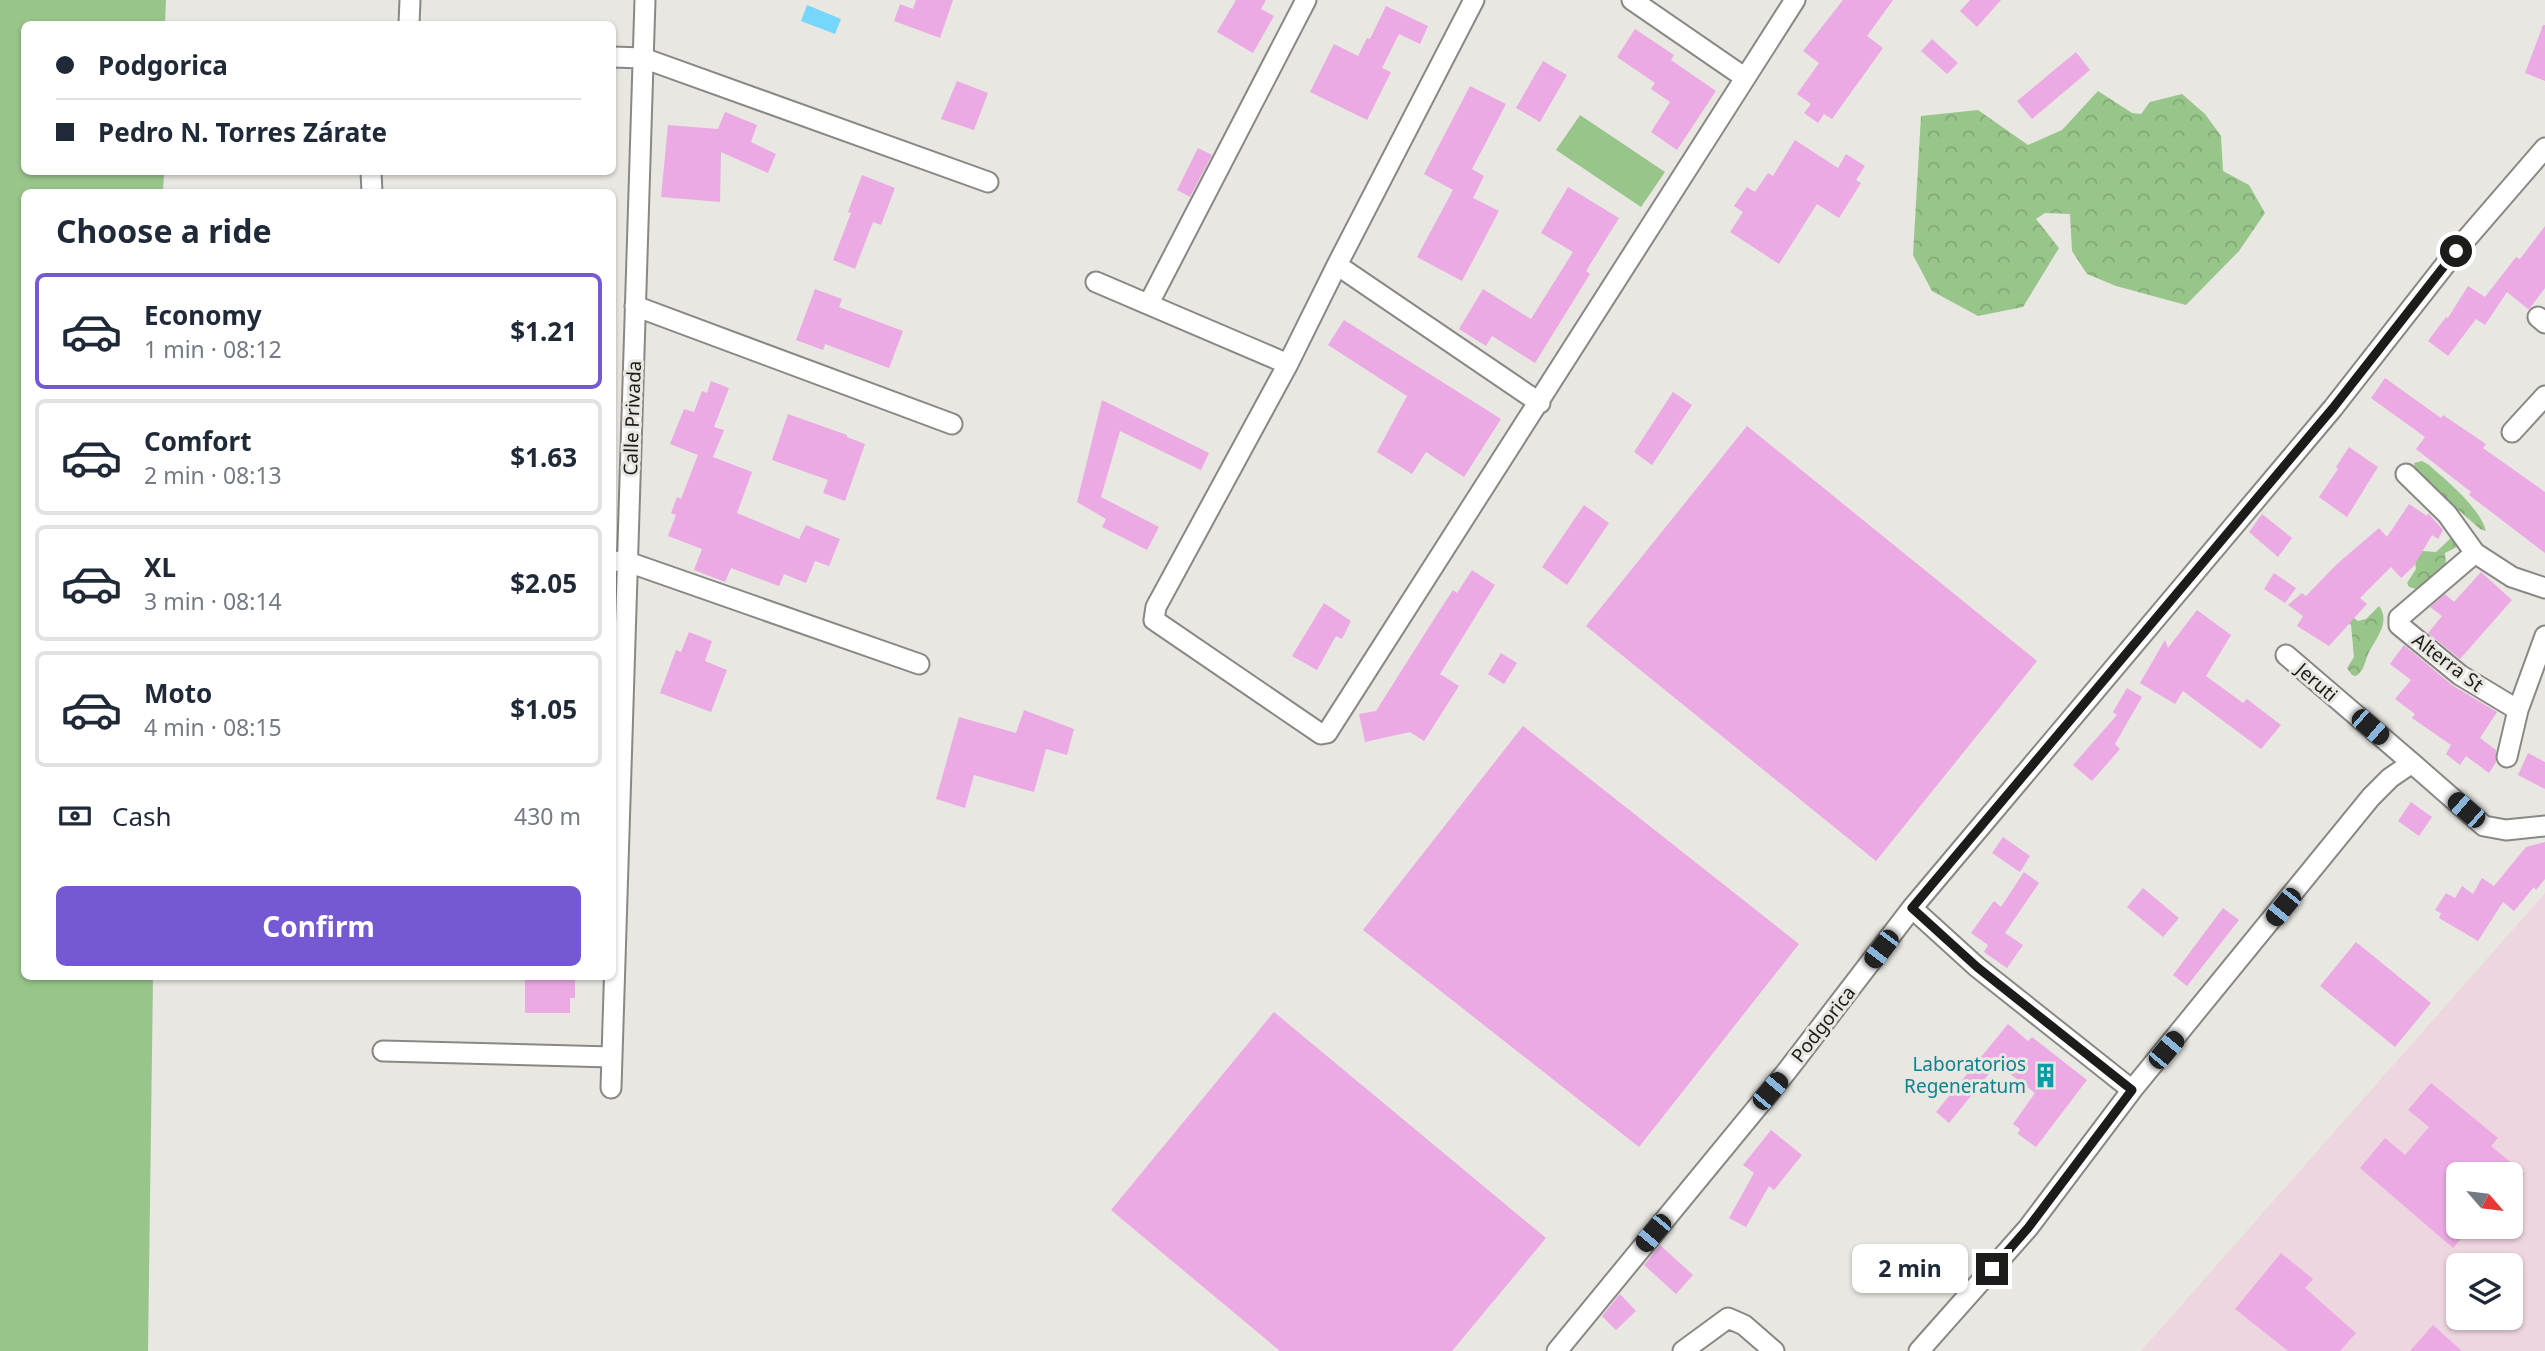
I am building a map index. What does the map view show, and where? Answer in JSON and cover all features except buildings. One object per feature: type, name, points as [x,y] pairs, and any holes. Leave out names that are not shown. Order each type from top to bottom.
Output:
[{"type":"street","points":[[409,21],[410,0]]},
{"type":"street","name":"Calle Privada","points":[[616,810],[620,562],[635,306],[645,0]]},
{"type":"street","points":[[1149,303],[1306,0]]},
{"type":"street","points":[[1474,0],[1289,364],[1156,607],[1154,620],[1321,734],[1327,733],[1795,0]]},
{"type":"street","points":[[1632,0],[1744,77]]},
{"type":"street","points":[[616,57],[643,58],[988,181]]},
{"type":"street","name":"Podgorica","points":[[1557,1351],[1787,1071],[1912,908],[2316,429],[2456,251],[2545,148]]},
{"type":"street","points":[[1337,265],[1540,403]]},
{"type":"street","points":[[1096,282],[1289,364]]},
{"type":"street","points":[[635,306],[952,424]]},
{"type":"street","points":[[2512,432],[2545,396]]},
{"type":"street","points":[[2406,474],[2447,514],[2475,553],[2512,577],[2545,588]]},
{"type":"street","name":"Alterra St","points":[[2475,553],[2399,618],[2399,625],[2460,675],[2518,710]]},
{"type":"street","points":[[620,562],[919,664]]},
{"type":"street","points":[[2507,757],[2518,710],[2545,636]]},
{"type":"street","name":"Jeruti","points":[[2286,655],[2484,826],[2506,830],[2545,826]]},
{"type":"street","points":[[1919,1351],[2028,1228],[2132,1090],[2371,797],[2390,778],[2412,763]]},
{"type":"street","points":[[1912,908],[1977,967],[2132,1090]]},
{"type":"street","name":"Calle Privada","points":[[611,1088],[613,980]]},
{"type":"street","points":[[383,1051],[612,1058]]},
{"type":"street","points":[[1683,1351],[1728,1318],[1744,1325],[1774,1351]]},
{"type":"shaded area","points":[[2545,893],[2545,1351],[2141,1351]]},
{"type":"green space","points":[[0,0],[166,0],[165,21],[21,21],[21,175],[164,175],[163,189],[21,189],[21,980],[153,980],[148,1351],[0,1351]]},
{"type":"green space","points":[[2098,91],[2132,113],[2141,114],[2150,102],[2182,94],[2205,114],[2221,136],[2223,171],[2249,185],[2265,213],[2239,251],[2186,305],[2116,286],[2087,274],[2072,251],[2070,214],[2045,213],[2036,219],[2059,248],[2023,307],[1978,316],[1932,291],[1913,255],[1921,116],[1978,110],[2028,145],[2062,130]]},
{"type":"green space","points":[[1580,115],[1665,172],[1641,207],[1556,150]]},
{"type":"green space","points":[[2422,461],[2462,496],[2477,513],[2486,531],[2480,529],[2422,480],[2414,463]]},
{"type":"green space","points":[[2452,537],[2461,545],[2445,553],[2446,566],[2423,591],[2409,587],[2407,583],[2416,569],[2415,561],[2422,551],[2436,552]]},
{"type":"green space","points":[[2379,606],[2383,618],[2381,630],[2361,671],[2356,676],[2352,675],[2347,668],[2354,657],[2351,625],[2347,622],[2354,618],[2358,621],[2366,619]]},
{"type":"water","points":[[807,5],[841,19],[835,34],[801,21]]},
{"type":"place","name":"Laboratorios Regeneratum","points":[[2046,1075]]},
{"type":"route","points":[[1992,1269],[2028,1228],[2132,1090],[1977,967],[1912,908],[2333,408],[2456,251]]}]
